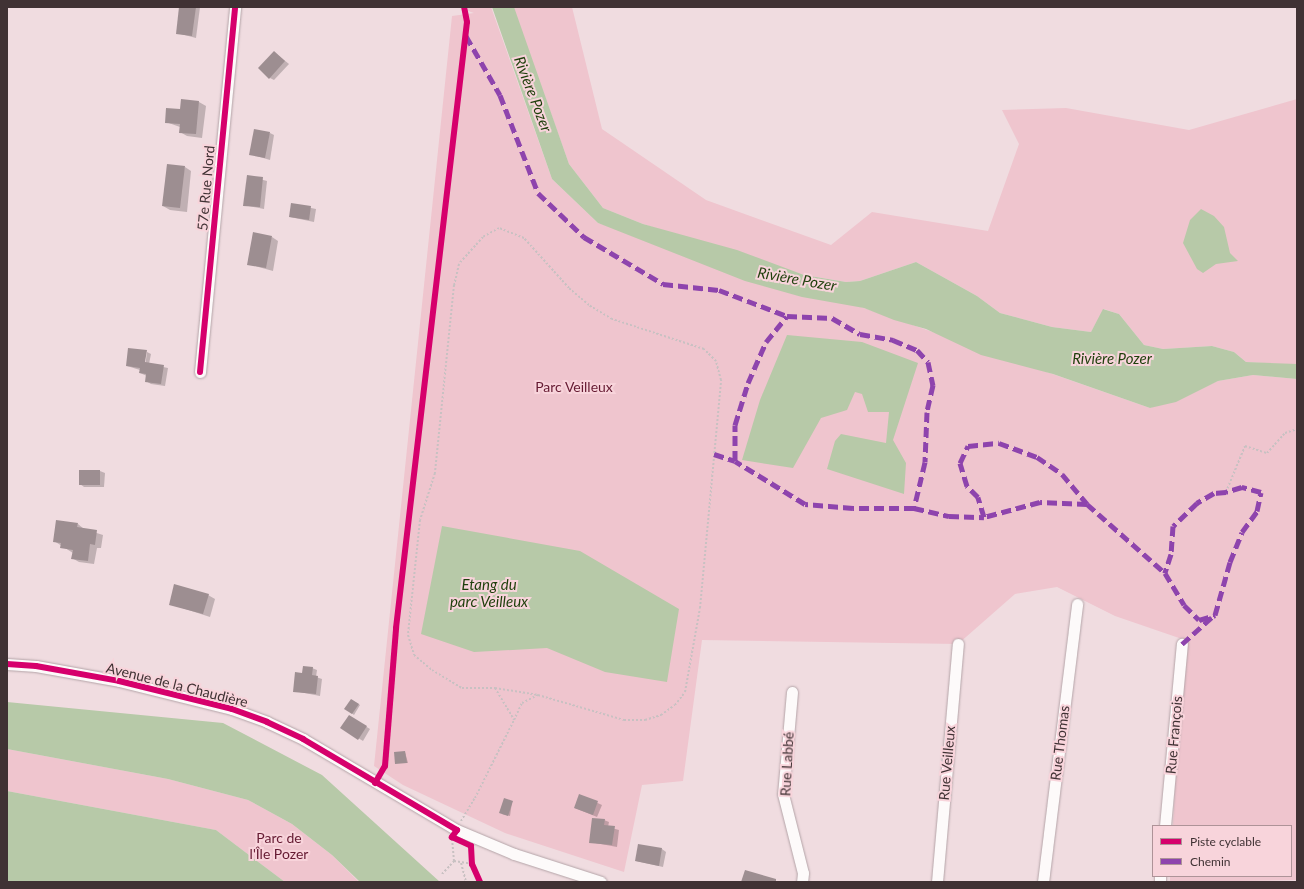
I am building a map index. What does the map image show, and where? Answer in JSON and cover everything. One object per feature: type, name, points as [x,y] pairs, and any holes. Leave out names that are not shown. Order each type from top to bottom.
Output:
[{"type":"street","name":"57e Rue Nord","points":[[200,372],[235,7]]},
{"type":"street","name":"Rue Thomas","points":[[1043,882],[1077,604]]},
{"type":"street","name":"Rue Veilleux","points":[[937,882],[958,644]]},
{"type":"street","name":"Rue François","points":[[1165,825],[1182,644]]},
{"type":"street","name":"Avenue de la Chaudière","points":[[7,664],[36,666],[119,681],[232,709],[267,722],[302,739],[457,832],[514,854],[601,882]]},
{"type":"street","name":"Rue Labbé","points":[[792,692],[783,794],[803,873],[802,882]]},
{"type":"path","points":[[499,228],[524,238],[569,288],[589,305],[612,319],[704,349],[716,361],[721,380],[700,608],[685,692],[676,705],[661,715],[645,720],[624,720],[538,695],[495,688],[462,688],[432,670],[414,655],[408,635],[420,520],[435,473],[454,285],[458,264],[483,237],[499,228]]},
{"type":"path","points":[[1226,492],[1245,446],[1267,453],[1285,433],[1297,429]]},
{"type":"path","points":[[495,688],[514,720]]},
{"type":"path","points":[[442,874],[454,861],[457,832],[522,703],[538,695]]},
{"type":"path","points":[[454,861],[472,864]]},
{"type":"path","points":[[461,863],[466,882]]},
{"type":"green space","name":"Parc Veilleux","points":[[468,7],[491,7],[552,179],[598,223],[864,308],[1150,408],[1218,381],[1253,375],[1297,379],[1297,880],[1170,882],[1170,877],[1292,877],[1292,825],[1173,825],[1182,639],[1115,616],[1057,587],[1015,594],[958,644],[702,640],[683,781],[642,785],[624,872],[505,833],[403,785],[374,766],[452,16],[474,13],[468,11]]},
{"type":"green space","points":[[513,7],[572,7],[602,129],[706,200],[831,245],[872,212],[988,231],[1019,144],[1002,110],[1066,108],[1189,130],[1297,99],[1297,365],[1246,362],[1234,352],[1212,346],[1163,349],[1144,345],[1119,314],[1104,309],[1091,332],[1052,327],[1000,313],[977,296],[916,262],[860,281],[846,282],[804,275],[643,224],[603,208],[569,164]]},
{"type":"green space","name":"Parc de l'Île Pozer","points":[[7,749],[168,779],[248,800],[292,824],[332,855],[359,882],[285,882],[216,830],[7,791]]},
{"type":"water","name":"Rivière Pozer","points":[[492,7],[514,7],[569,164],[603,208],[643,224],[737,250],[804,275],[846,282],[860,281],[916,262],[977,296],[1000,313],[1052,327],[1091,332],[1103,309],[1119,314],[1144,345],[1163,349],[1212,346],[1234,352],[1246,362],[1297,364],[1297,379],[1253,375],[1218,381],[1176,402],[1150,408],[1053,374],[981,355],[926,329],[894,320],[864,308],[802,297],[745,281],[598,223],[552,179]]},
{"type":"water","points":[[1201,209],[1214,216],[1224,227],[1230,253],[1238,261],[1216,264],[1203,273],[1197,269],[1183,243],[1190,220]]},
{"type":"water","points":[[787,335],[862,342],[918,363],[893,440],[906,463],[904,494],[827,469],[835,441],[841,434],[886,443],[889,412],[868,412],[862,394],[855,392],[847,410],[821,418],[793,468],[742,460],[760,400]]},
{"type":"water","name":"Etang du parc Veilleux","points":[[442,526],[580,551],[679,609],[667,682],[605,672],[547,648],[474,652],[421,634]]},
{"type":"water","points":[[7,702],[223,723],[322,775],[440,882],[360,882],[332,855],[292,824],[248,800],[168,779],[7,749]]},
{"type":"water","points":[[7,791],[216,830],[285,882],[7,882]]},
{"type":"building","points":[[179,7],[196,7],[192,36],[176,34]]},
{"type":"building","points":[[274,51],[285,61],[269,79],[258,68]]},
{"type":"building","points":[[181,99],[199,101],[196,134],[179,133],[180,124],[165,123],[166,108],[180,109]]},
{"type":"building","points":[[254,129],[270,132],[265,158],[249,155]]},
{"type":"building","points":[[167,164],[185,166],[180,208],[162,206]]},
{"type":"building","points":[[247,175],[263,177],[260,207],[243,206]]},
{"type":"building","points":[[291,203],[311,206],[309,220],[289,217]]},
{"type":"building","points":[[253,232],[272,236],[266,268],[247,265]]},
{"type":"building","points":[[128,348],[147,350],[145,362],[164,365],[161,384],[145,382],[146,374],[139,373],[140,368],[126,366]]},
{"type":"building","points":[[79,470],[100,470],[100,485],[79,485]]},
{"type":"building","points":[[56,520],[78,523],[77,527],[97,530],[95,545],[90,544],[88,561],[71,559],[73,550],[60,548],[61,543],[53,542]]},
{"type":"building","points":[[174,584],[209,594],[203,614],[169,605]]},
{"type":"building","points":[[303,666],[313,667],[312,675],[318,676],[316,694],[293,692],[295,672],[302,673]]},
{"type":"building","points":[[351,699],[359,704],[352,714],[344,709]]},
{"type":"building","points":[[349,715],[367,726],[358,740],[340,728]]},
{"type":"building","points":[[405,751],[407,763],[395,764],[394,752]]},
{"type":"building","points":[[579,794],[598,801],[593,815],[574,808]]},
{"type":"building","points":[[504,798],[513,801],[508,816],[499,813]]},
{"type":"building","points":[[592,818],[605,819],[604,825],[615,826],[612,845],[589,843]]},
{"type":"building","points":[[638,844],[662,848],[659,866],[635,861]]},
{"type":"building","points":[[745,870],[776,879],[776,882],[741,882]]},
{"type":"marked path","points":[[466,36],[500,95],[538,193],[584,237],[663,284],[719,290],[787,316]]},
{"type":"marked path","points":[[714,454],[735,461],[735,425],[748,383],[766,342],[787,316],[832,318],[860,334],[893,340],[917,350],[928,362],[933,385],[927,412],[925,462],[914,508],[853,508],[805,504],[735,461]]},
{"type":"marked path","points":[[914,508],[949,516],[984,517],[978,497],[967,486],[960,463],[968,446],[999,443],[1037,457],[1062,474],[1087,504],[1040,502],[984,517]]},
{"type":"marked path","points":[[1087,504],[1165,573],[1184,605],[1199,620],[1215,615],[1230,562],[1242,532],[1257,511],[1261,492],[1242,487],[1226,492],[1214,493],[1197,503],[1173,526],[1171,554],[1165,573]]},
{"type":"marked path","points":[[1182,644],[1212,617]]},
{"type":"cycle path","points":[[200,372],[235,7]]},
{"type":"cycle path","points":[[375,783],[385,766],[396,628],[467,22],[464,7]]},
{"type":"cycle path","points":[[7,664],[36,666],[119,681],[232,709],[267,722],[303,739],[457,830],[452,837],[471,846],[472,864],[480,882]]}]
